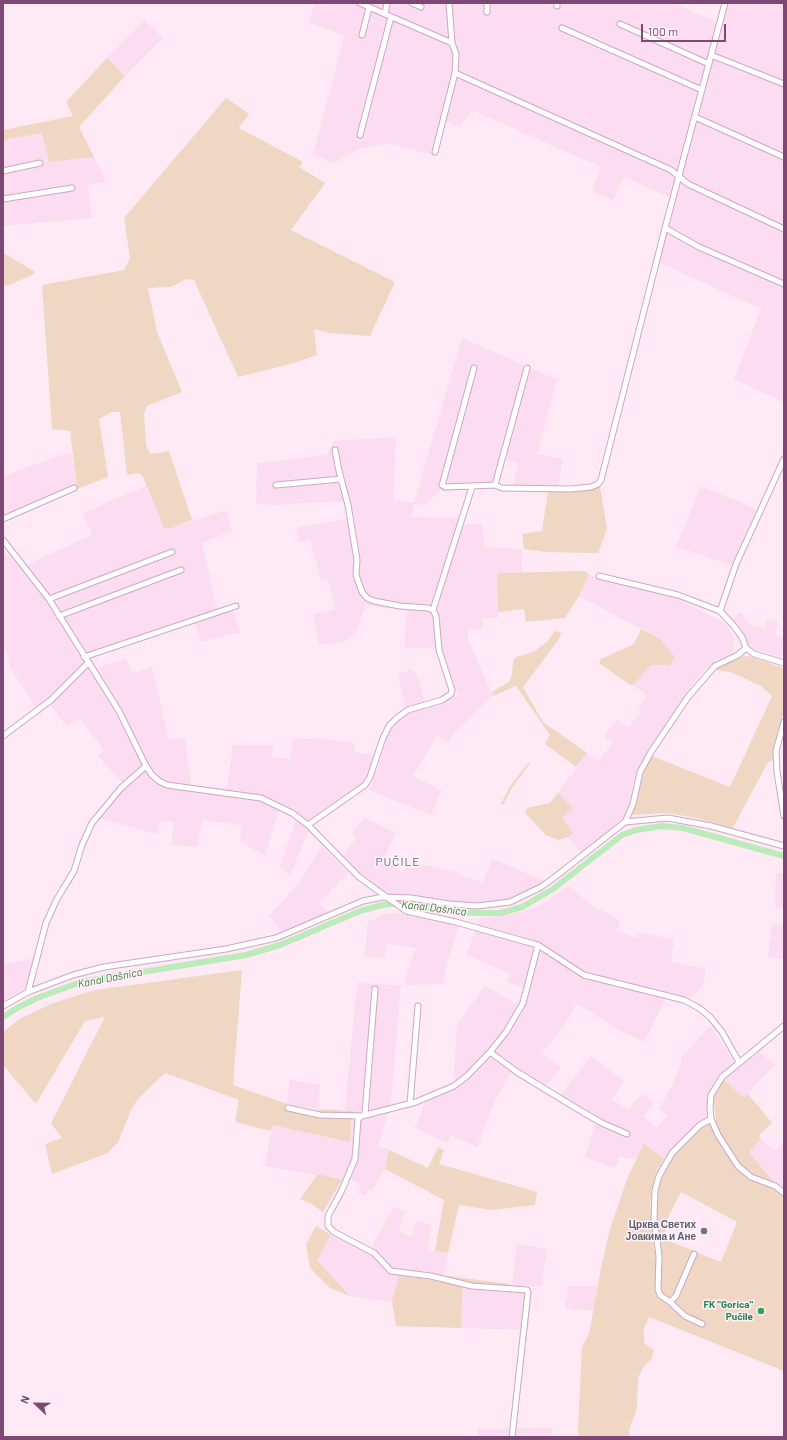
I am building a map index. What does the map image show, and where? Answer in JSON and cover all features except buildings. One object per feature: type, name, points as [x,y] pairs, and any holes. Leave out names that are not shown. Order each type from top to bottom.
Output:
[{"type":"street","points":[[360,3],[452,43]]},
{"type":"street","points":[[385,14],[387,3]]},
{"type":"street","points":[[412,3],[421,7]]},
{"type":"street","points":[[435,152],[454,72],[456,54],[452,43],[449,3]]},
{"type":"street","points":[[487,3],[487,12]]},
{"type":"street","points":[[474,368],[442,485],[472,487],[495,485],[502,488],[571,489],[591,487],[598,484],[601,480],[665,228],[725,3]]},
{"type":"street","points":[[362,35],[369,8]]},
{"type":"street","points":[[360,135],[390,17]]},
{"type":"street","points":[[620,24],[709,64]]},
{"type":"street","points":[[562,28],[702,90]]},
{"type":"street","points":[[711,55],[784,84]]},
{"type":"street","points":[[454,72],[671,170],[676,173],[679,178],[714,197],[784,229]]},
{"type":"street","points":[[695,117],[784,157]]},
{"type":"street","points":[[3,171],[40,163]]},
{"type":"street","points":[[3,199],[72,188]]},
{"type":"street","points":[[665,228],[699,247],[784,284]]},
{"type":"street","points":[[495,485],[527,368]]},
{"type":"street","points":[[308,825],[365,785],[370,777],[383,738],[389,726],[397,718],[408,710],[442,700],[450,694],[452,690],[439,650],[436,616],[433,610],[428,608],[400,606],[374,601],[367,598],[362,592],[356,575],[357,560],[351,518],[335,450]]},
{"type":"street","points":[[720,611],[736,564],[784,459]]},
{"type":"street","points":[[276,485],[341,479]]},
{"type":"street","points":[[433,610],[472,487]]},
{"type":"street","points":[[3,519],[74,488]]},
{"type":"street","points":[[3,540],[49,599],[119,711],[146,766],[152,775],[167,785],[261,798],[292,813],[308,825],[359,877],[385,898],[406,912],[467,924],[538,945],[584,975],[684,1000],[699,1008],[710,1017],[722,1032],[739,1062]]},
{"type":"street","points":[[49,599],[172,552]]},
{"type":"street","points":[[59,616],[181,570]]},
{"type":"street","points":[[599,576],[678,595],[720,611],[733,625],[746,648],[754,654],[784,664]]},
{"type":"street","points":[[84,657],[236,606]]},
{"type":"street","points":[[3,1006],[28,992],[74,975],[104,967],[226,949],[276,938],[364,901],[385,898],[411,898],[449,904],[477,906],[510,902],[541,887],[625,822],[632,804],[640,772],[651,752],[688,697],[715,666],[738,655],[746,648]]},
{"type":"street","points":[[3,736],[51,700],[88,663]]},
{"type":"street","points":[[784,722],[776,751],[778,780],[784,816]]},
{"type":"street","points":[[28,992],[46,923],[57,899],[74,871],[82,845],[92,823],[121,788],[146,766]]},
{"type":"street","points":[[625,822],[668,818],[711,826],[784,846]]},
{"type":"street","points":[[288,1108],[320,1115],[364,1115],[410,1104],[454,1086],[467,1076],[490,1052],[506,1032],[523,1003],[538,945]]},
{"type":"street","points":[[364,1115],[375,990]]},
{"type":"street","points":[[410,1104],[418,1006]]},
{"type":"street","points":[[784,1026],[739,1062],[716,1086],[711,1095],[711,1119],[723,1144],[738,1166],[752,1177],[775,1186],[784,1193]]},
{"type":"street","points":[[490,1052],[517,1072],[576,1108],[602,1123],[627,1134]]},
{"type":"street","points":[[364,1115],[358,1119],[355,1159],[342,1190],[328,1216],[328,1226],[334,1232],[374,1253],[391,1270],[431,1276],[472,1286],[527,1290],[512,1437]]},
{"type":"street","points":[[702,1324],[685,1316],[660,1295],[658,1289],[659,1256],[654,1218],[655,1190],[659,1176],[672,1153],[700,1125],[711,1119]]},
{"type":"street","points":[[670,1302],[676,1296],[694,1254]]},
{"type":"shaded area","points":[[315,3],[674,3],[722,25],[728,3],[784,3],[784,402],[734,379],[761,309],[654,260],[670,197],[624,177],[613,200],[592,191],[601,167],[472,110],[459,126],[446,122],[436,156],[390,143],[361,148],[334,163],[313,155],[344,36],[309,22]]},
{"type":"shaded area","points":[[145,20],[163,38],[125,76],[107,58]]},
{"type":"shaded area","points":[[107,58],[125,76],[79,127],[94,157],[49,162],[42,133],[3,140],[3,130],[73,116],[66,102]]},
{"type":"shaded area","points":[[226,98],[249,114],[239,128],[303,162],[299,167],[325,183],[291,230],[395,282],[370,336],[329,333],[314,329],[317,355],[294,363],[238,377],[194,280],[186,279],[171,287],[148,288],[157,332],[182,392],[147,406],[144,414],[146,445],[150,454],[169,451],[192,520],[172,528],[164,528],[142,475],[138,473],[127,475],[120,412],[112,412],[99,419],[108,477],[77,489],[70,431],[52,429],[42,285],[124,270],[130,258],[124,218]]},
{"type":"shaded area","points":[[42,132],[49,162],[94,157],[106,182],[88,185],[92,218],[3,226],[3,140]]},
{"type":"shaded area","points":[[3,253],[34,271],[34,274],[7,286],[3,284]]},
{"type":"shaded area","points":[[462,338],[557,380],[537,454],[563,459],[558,486],[513,486],[518,463],[500,459],[494,483],[447,485],[425,505],[414,504],[411,517],[459,518],[457,525],[482,524],[485,547],[522,549],[522,573],[497,573],[498,617],[483,619],[483,628],[468,631],[468,640],[493,696],[459,728],[448,742],[437,735],[413,776],[441,790],[431,815],[368,790],[375,776],[388,734],[394,725],[408,712],[405,707],[398,674],[412,669],[420,682],[426,708],[437,705],[458,695],[441,647],[404,648],[407,611],[366,605],[355,634],[346,641],[319,645],[313,614],[335,609],[328,579],[321,580],[310,540],[299,542],[296,528],[347,519],[344,501],[274,505],[259,504],[256,502],[257,463],[327,455],[334,441],[396,437],[393,500],[414,503]]},
{"type":"shaded area","points":[[71,452],[77,489],[3,522],[3,476]]},
{"type":"shaded area","points":[[146,486],[164,528],[172,528],[227,510],[231,531],[202,543],[217,609],[232,605],[240,632],[201,642],[193,617],[89,655],[98,668],[126,658],[133,673],[152,667],[169,740],[185,737],[191,785],[227,789],[233,745],[273,745],[272,757],[290,759],[293,738],[326,739],[355,743],[354,752],[374,755],[368,774],[361,784],[315,815],[290,875],[280,867],[298,813],[281,803],[265,856],[240,841],[241,825],[202,820],[197,847],[171,845],[174,822],[160,821],[157,834],[98,818],[123,783],[98,756],[104,750],[80,718],[67,726],[47,701],[37,709],[10,667],[8,655],[3,645],[3,549],[22,569],[28,564],[92,535],[83,513]]},
{"type":"shaded area","points":[[600,486],[607,529],[598,553],[545,552],[524,549],[522,534],[542,531],[548,492],[592,489]]},
{"type":"shaded area","points":[[701,486],[756,509],[732,565],[676,547]]},
{"type":"shaded area","points":[[585,571],[589,575],[579,596],[565,618],[526,622],[524,609],[498,612],[497,573]]},
{"type":"shaded area","points":[[589,575],[676,598],[721,621],[731,630],[734,641],[733,652],[717,660],[704,670],[694,682],[645,756],[634,776],[630,802],[625,815],[612,828],[581,853],[568,837],[573,833],[561,818],[573,808],[558,793],[587,753],[599,761],[613,742],[604,736],[617,719],[629,727],[641,711],[638,709],[647,695],[633,685],[651,665],[670,665],[659,638],[579,596]]},
{"type":"shaded area","points":[[741,612],[750,625],[764,629],[767,618],[778,621],[775,636],[784,637],[783,654],[780,657],[752,648],[732,619]]},
{"type":"shaded area","points":[[641,629],[659,638],[675,657],[670,665],[651,665],[633,685],[630,685],[599,663],[601,659],[634,644]]},
{"type":"shaded area","points":[[555,631],[561,632],[559,639],[523,687],[543,722],[587,753],[576,767],[545,744],[550,735],[516,686],[493,696],[492,692],[509,682],[512,675],[513,661],[516,657],[533,652],[547,642]]},
{"type":"shaded area","points":[[748,656],[784,668],[784,710],[774,760],[768,762],[733,828],[696,818],[668,813],[632,815],[645,769],[652,756],[730,787],[772,696],[761,686],[731,672],[714,670],[738,657]]},
{"type":"shaded area","points":[[529,762],[530,763],[512,788],[503,805],[501,804],[510,786]]},
{"type":"shaded area","points":[[558,793],[573,808],[562,818],[573,833],[568,837],[558,840],[546,835],[525,813],[527,808],[550,803]]},
{"type":"shaded area","points":[[365,818],[396,833],[383,860],[402,872],[413,862],[459,873],[463,877],[483,882],[492,859],[546,881],[511,899],[474,904],[390,894],[369,882],[343,856],[356,838],[352,834]]},
{"type":"shaded area","points":[[322,846],[348,873],[319,903],[329,912],[282,933],[269,916],[299,883]]},
{"type":"shaded area","points":[[776,873],[784,873],[784,908],[775,907]]},
{"type":"shaded area","points":[[568,886],[592,905],[620,921],[617,931],[636,938],[639,933],[674,939],[671,962],[706,969],[703,986],[690,998],[669,992],[644,1042],[613,1027],[592,1012],[576,1004],[563,1027],[542,1053],[561,1068],[546,1086],[561,1095],[591,1056],[624,1081],[612,1100],[628,1109],[642,1094],[654,1103],[643,1117],[657,1127],[668,1115],[659,1109],[672,1086],[681,1063],[681,1058],[710,1026],[738,1068],[759,1052],[775,1064],[744,1098],[719,1077],[713,1083],[708,1095],[708,1118],[676,1144],[664,1159],[644,1143],[636,1159],[619,1157],[615,1168],[585,1157],[595,1124],[510,1073],[494,1103],[477,1147],[451,1135],[447,1143],[415,1128],[425,1103],[460,1084],[454,1077],[457,1024],[485,986],[516,1004],[520,998],[523,987],[507,982],[509,973],[466,955],[480,918],[510,915],[541,905]]},
{"type":"shaded area","points":[[399,913],[407,916],[459,926],[447,963],[443,984],[403,985],[416,948],[387,944],[385,958],[364,956],[368,922],[385,914]]},
{"type":"shaded area","points":[[784,923],[784,959],[768,957],[772,924],[782,925]]},
{"type":"shaded area","points":[[34,958],[26,988],[3,1000],[3,965]]},
{"type":"shaded area","points":[[242,970],[233,1085],[287,1104],[286,1109],[318,1117],[319,1109],[352,1111],[350,1142],[272,1125],[271,1131],[235,1122],[239,1100],[165,1073],[139,1098],[132,1108],[118,1142],[108,1153],[52,1174],[45,1144],[62,1138],[51,1123],[105,1017],[85,1021],[36,1104],[3,1065],[3,1032],[20,1019],[53,1003],[95,990]]},
{"type":"shaded area","points":[[357,983],[401,985],[391,1104],[378,1146],[389,1150],[385,1169],[372,1191],[368,1190],[365,1196],[358,1193],[361,1185],[350,1179],[342,1180],[265,1166],[272,1125],[350,1142],[352,1111],[345,1110]]},
{"type":"shaded area","points":[[290,1080],[320,1085],[319,1109],[287,1104]]},
{"type":"shaded area","points":[[724,1080],[744,1098],[748,1094],[772,1123],[759,1135],[761,1139],[749,1152],[775,1184],[772,1187],[784,1196],[784,1371],[649,1317],[644,1329],[644,1343],[654,1350],[651,1360],[644,1366],[638,1378],[637,1408],[629,1430],[630,1437],[579,1437],[578,1428],[582,1347],[589,1334],[610,1229],[627,1179],[644,1143],[664,1159],[657,1171],[650,1203],[654,1251],[660,1242],[656,1223],[656,1203],[660,1183],[668,1165],[685,1142],[707,1124],[716,1120],[713,1098],[717,1088]],"holes":[[[681,1192],[737,1222],[721,1262],[664,1239],[668,1217]]]},
{"type":"shaded area","points":[[761,1139],[775,1151],[784,1142],[784,1190],[775,1184],[749,1152]]},
{"type":"shaded area","points":[[438,1147],[444,1150],[439,1164],[537,1192],[535,1205],[493,1210],[459,1205],[448,1253],[435,1251],[444,1200],[385,1169],[389,1150],[428,1168]]},
{"type":"shaded area","points":[[318,1174],[342,1180],[323,1212],[312,1204],[300,1199]]},
{"type":"shaded area","points":[[394,1207],[405,1212],[399,1231],[412,1236],[416,1221],[431,1225],[428,1250],[448,1253],[445,1275],[425,1271],[401,1269],[392,1302],[350,1296],[317,1260],[331,1235],[368,1253]]},
{"type":"shaded area","points":[[316,1226],[331,1235],[317,1260],[350,1296],[330,1288],[310,1268],[306,1244]]},
{"type":"shaded area","points":[[517,1244],[547,1249],[542,1286],[512,1286]]},
{"type":"shaded area","points":[[399,1276],[419,1277],[446,1283],[448,1276],[510,1284],[510,1286],[463,1282],[461,1328],[396,1326],[392,1302]]},
{"type":"shaded area","points":[[568,1286],[597,1286],[594,1311],[565,1308]]},
{"type":"shaded area","points":[[463,1287],[489,1290],[532,1291],[528,1330],[461,1328]]},
{"type":"shaded area","points":[[552,1428],[552,1437],[478,1437],[478,1429]]},
{"type":"waterway","name":"Kanal Dašnica","points":[[3,1017],[37,998],[81,982],[246,955],[280,945],[360,911],[382,905],[402,903],[446,911],[476,913],[501,913],[522,907],[553,889],[622,835],[636,830],[662,826],[683,828],[784,856]]},
{"type":"place","name":"Црква Светих Јоакима и Ане","points":[[704,1231]]},
{"type":"place","name":"FK \"Gorica\" Pučile","points":[[761,1311]]},
{"type":"district","name":"PUČILE","points":[[398,862]]}]
